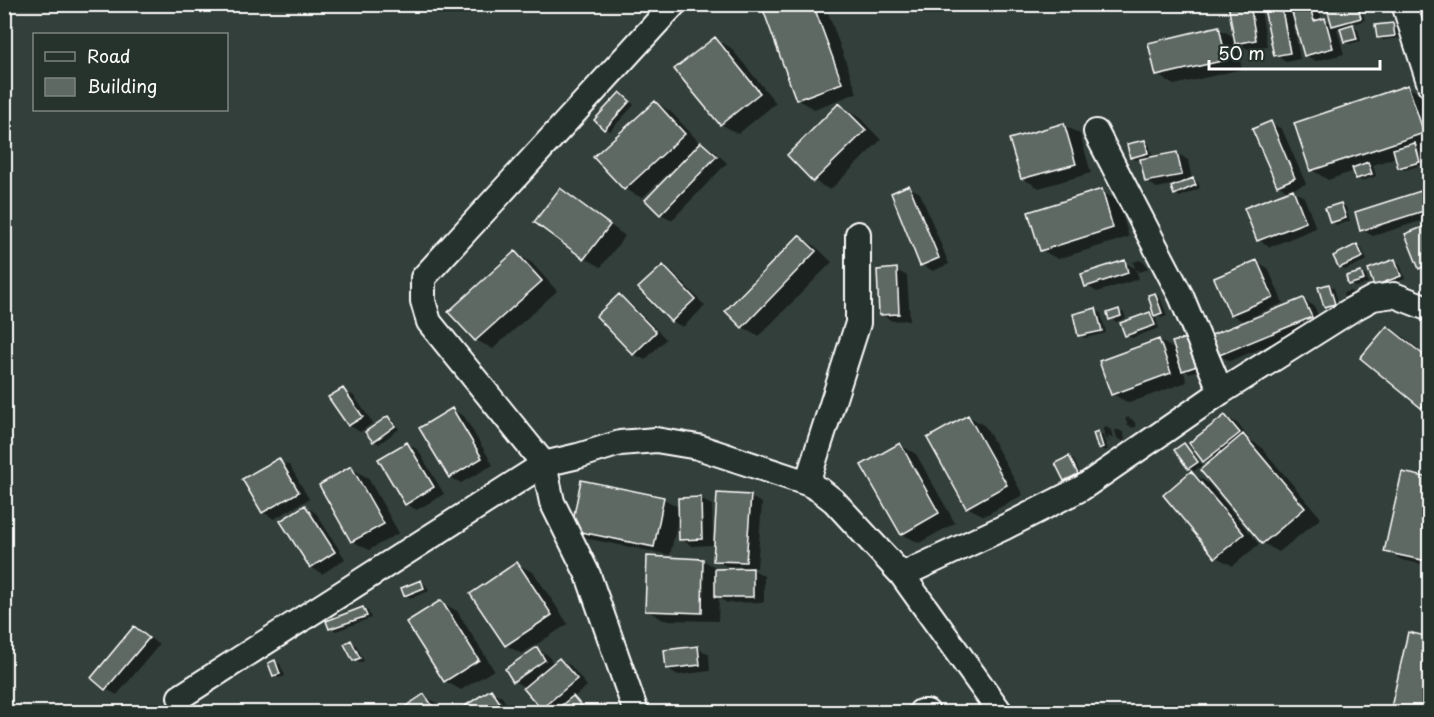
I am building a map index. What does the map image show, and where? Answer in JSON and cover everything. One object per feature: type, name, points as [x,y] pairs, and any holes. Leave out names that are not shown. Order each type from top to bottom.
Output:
[{"type":"street","points":[[636,712],[588,575],[552,502],[544,464],[429,322],[423,301],[423,278],[674,4]]},
{"type":"street","points":[[1404,4],[1430,85]]},
{"type":"street","points":[[1096,132],[1181,296],[1221,392]]},
{"type":"street","points":[[807,483],[858,323],[858,234]]},
{"type":"street","points":[[902,575],[1082,488],[1221,392],[1350,310],[1373,298],[1394,295],[1430,309]]},
{"type":"street","points":[[180,697],[544,464],[620,443],[656,440],[698,447],[807,483],[834,501],[902,575],[1000,712]]},
{"type":"street","points":[[921,712],[927,712]]},
{"type":"building","points":[[761,4],[813,4],[842,83],[796,100]]},
{"type":"building","points":[[1228,4],[1250,4],[1256,40],[1235,44]]},
{"type":"building","points":[[1263,4],[1281,4],[1290,53],[1274,56]]},
{"type":"building","points":[[1309,4],[1314,21],[1325,18],[1333,48],[1304,56],[1290,5]]},
{"type":"building","points":[[1338,4],[1357,4],[1361,18],[1332,26],[1327,8]]},
{"type":"building","points":[[1393,23],[1395,36],[1377,38],[1375,25]]},
{"type":"building","points":[[1353,24],[1357,39],[1344,42],[1340,28]]},
{"type":"building","points":[[1219,26],[1226,60],[1156,76],[1148,43]]},
{"type":"building","points":[[715,37],[760,93],[720,125],[674,69]]},
{"type":"building","points":[[1408,85],[1424,133],[1310,171],[1294,123]]},
{"type":"building","points":[[620,92],[630,101],[604,130],[594,120]]},
{"type":"building","points":[[655,101],[685,134],[624,190],[593,157]]},
{"type":"building","points":[[839,103],[866,130],[813,182],[787,155]]},
{"type":"building","points":[[1271,121],[1295,178],[1277,186],[1252,129]]},
{"type":"building","points":[[1064,123],[1076,164],[1021,179],[1009,139]]},
{"type":"building","points":[[1145,140],[1148,153],[1130,158],[1127,144]]},
{"type":"building","points":[[701,142],[717,156],[660,215],[645,200]]},
{"type":"building","points":[[1415,143],[1420,162],[1398,168],[1393,149]]},
{"type":"building","points":[[1177,152],[1182,175],[1145,182],[1140,159]]},
{"type":"building","points":[[1368,162],[1372,174],[1356,179],[1352,168]]},
{"type":"building","points":[[1193,178],[1196,185],[1174,195],[1171,187]]},
{"type":"building","points":[[909,185],[939,258],[920,266],[891,193]]},
{"type":"building","points":[[560,188],[610,225],[584,259],[534,222]]},
{"type":"building","points":[[1430,188],[1430,209],[1360,231],[1355,212]]},
{"type":"building","points":[[1102,189],[1113,228],[1040,251],[1028,212]]},
{"type":"building","points":[[1293,189],[1306,222],[1257,241],[1244,208]]},
{"type":"building","points":[[1341,203],[1346,218],[1330,223],[1325,208]]},
{"type":"building","points":[[1430,224],[1430,264],[1419,269],[1405,234]]},
{"type":"building","points":[[799,235],[816,251],[742,328],[725,311]]},
{"type":"building","points":[[1357,244],[1363,257],[1339,268],[1333,256]]},
{"type":"building","points":[[515,251],[542,281],[475,341],[448,312]]},
{"type":"building","points":[[1395,259],[1401,276],[1374,286],[1368,269]]},
{"type":"building","points":[[1125,260],[1128,273],[1085,287],[1081,274]]},
{"type":"building","points":[[1257,260],[1273,297],[1230,315],[1214,278]]},
{"type":"building","points":[[663,265],[695,299],[671,322],[638,288]]},
{"type":"building","points":[[897,268],[899,314],[879,315],[877,270]]},
{"type":"building","points":[[1361,272],[1364,280],[1348,285],[1346,276]]},
{"type":"building","points":[[1329,284],[1335,304],[1324,307],[1318,287]]},
{"type":"building","points":[[1155,293],[1162,313],[1154,316],[1148,295]]},
{"type":"building","points":[[619,294],[656,332],[633,355],[596,316]]},
{"type":"building","points":[[1303,298],[1312,317],[1217,356],[1209,336]]},
{"type":"building","points":[[1096,308],[1102,331],[1078,336],[1073,314]]},
{"type":"building","points":[[1119,309],[1121,316],[1109,320],[1107,313]]},
{"type":"building","points":[[1150,312],[1155,325],[1125,336],[1120,323]]},
{"type":"building","points":[[1387,326],[1430,360],[1430,398],[1421,408],[1360,358]]},
{"type":"building","points":[[1190,337],[1200,365],[1182,371],[1172,342]]},
{"type":"building","points":[[1159,339],[1171,373],[1111,395],[1099,361]]},
{"type":"building","points":[[343,388],[363,417],[348,426],[328,397]]},
{"type":"building","points":[[452,408],[482,458],[449,478],[419,428]]},
{"type":"building","points":[[968,415],[1007,485],[966,508],[927,438]]},
{"type":"building","points":[[1225,415],[1240,433],[1203,462],[1189,443]]},
{"type":"building","points":[[388,416],[395,426],[373,442],[365,432]]},
{"type":"building","points":[[1098,431],[1103,447],[1098,449],[1093,433]]},
{"type":"building","points":[[1243,434],[1305,508],[1262,544],[1200,470]]},
{"type":"building","points":[[407,442],[434,487],[405,505],[378,459]]},
{"type":"building","points":[[900,443],[939,513],[901,535],[861,465]]},
{"type":"building","points":[[1184,443],[1198,462],[1188,469],[1174,450]]},
{"type":"building","points":[[1069,456],[1078,474],[1064,481],[1055,463]]},
{"type":"building","points":[[279,458],[299,492],[262,513],[242,479]]},
{"type":"building","points":[[351,466],[384,524],[351,542],[319,485]]},
{"type":"building","points":[[1191,471],[1244,534],[1215,558],[1163,495]]},
{"type":"building","points":[[1402,472],[1430,478],[1430,551],[1427,561],[1384,552]]},
{"type":"building","points":[[581,480],[664,497],[654,547],[571,530]]},
{"type":"building","points":[[717,493],[751,495],[746,562],[713,561]]},
{"type":"building","points":[[701,497],[702,539],[679,540],[678,498]]},
{"type":"building","points":[[305,505],[335,552],[310,568],[280,521]]},
{"type":"building","points":[[647,556],[703,559],[702,613],[645,611]]},
{"type":"building","points":[[517,562],[552,615],[505,646],[470,594]]},
{"type":"building","points":[[753,568],[753,597],[715,597],[715,569]]},
{"type":"building","points":[[421,580],[424,588],[404,596],[401,588]]},
{"type":"building","points":[[441,600],[479,660],[444,682],[406,622]]},
{"type":"building","points":[[363,607],[367,616],[329,629],[326,621]]},
{"type":"building","points":[[134,626],[149,638],[105,690],[91,678]]},
{"type":"building","points":[[1408,632],[1430,637],[1430,712],[1390,712]]},
{"type":"building","points":[[351,640],[360,658],[353,661],[344,644]]},
{"type":"building","points":[[698,646],[700,665],[666,669],[664,650]]},
{"type":"building","points":[[537,647],[545,660],[513,682],[505,669]]},
{"type":"building","points":[[559,658],[577,679],[541,709],[523,688]]},
{"type":"building","points":[[275,660],[280,674],[273,676],[268,663]]},
{"type":"building","points":[[491,689],[506,712],[457,711]]},
{"type":"building","points":[[424,694],[437,712],[397,712]]},
{"type":"building","points":[[573,696],[585,710],[582,712],[553,712]]}]
